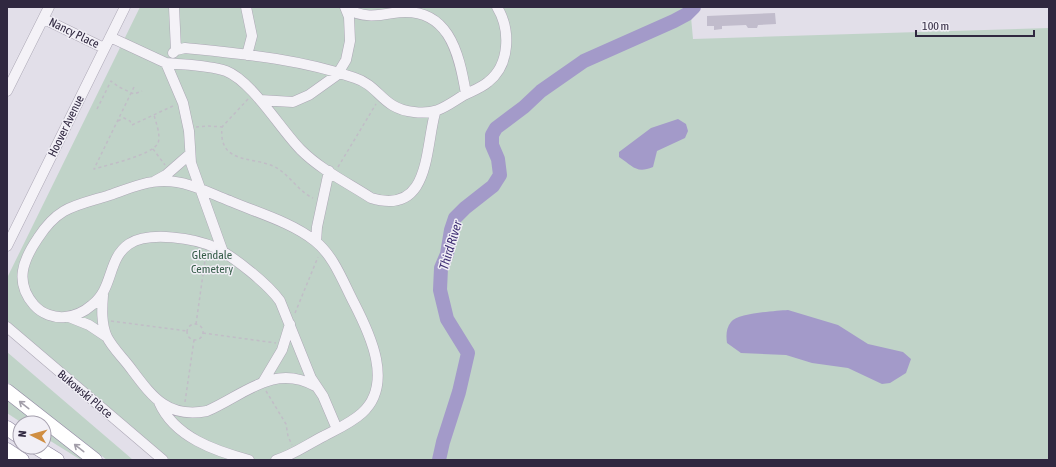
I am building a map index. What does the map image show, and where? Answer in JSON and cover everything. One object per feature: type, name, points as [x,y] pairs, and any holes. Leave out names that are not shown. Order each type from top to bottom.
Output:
[{"type":"highway","points":[[7,391],[95,460]]},
{"type":"highway","points":[[7,450],[22,460]]},
{"type":"street","points":[[7,91],[49,7]]},
{"type":"street","name":"Hoover Avenue","points":[[7,246],[125,7]]},
{"type":"street","points":[[174,7],[176,50],[171,64],[188,128],[190,154],[200,189],[223,252]]},
{"type":"street","points":[[246,7],[252,36],[247,54]]},
{"type":"street","points":[[176,50],[185,48],[247,54],[310,64],[357,78],[366,83],[380,97],[397,109],[413,112],[435,113],[487,83],[495,76],[502,64],[506,42],[497,7]]},
{"type":"street","points":[[346,8],[354,13],[371,16],[403,12],[422,14],[438,22],[449,35],[455,48],[463,70],[466,94]]},
{"type":"street","points":[[257,97],[293,102],[309,95],[332,80],[346,60],[350,41],[349,17],[346,8]]},
{"type":"street","name":"Nancy Place","points":[[44,18],[104,48]]},
{"type":"street","points":[[110,37],[171,64],[227,71],[257,97],[301,150],[331,173],[371,198],[389,202],[401,200],[415,187],[426,164],[435,113]]},
{"type":"street","points":[[103,295],[84,312],[68,316],[55,317],[47,314],[33,304],[25,288],[22,270],[27,255],[45,227],[70,206],[152,182],[170,172],[190,154]]},
{"type":"street","points":[[319,245],[322,201],[331,173]]},
{"type":"street","points":[[152,182],[171,182],[200,189],[291,227],[319,245],[335,266],[361,316],[375,349],[377,362],[375,390],[370,403],[357,417],[337,429],[276,460]]},
{"type":"street","points":[[107,337],[103,320],[103,295],[115,260],[121,251],[139,239],[163,237],[207,245],[223,252],[273,292],[280,301],[311,378],[323,396],[337,429]]},
{"type":"street","points":[[68,316],[89,325],[107,337],[151,395],[159,402],[174,410],[197,413],[207,412],[262,382],[277,378],[300,378],[317,387]]},
{"type":"street","points":[[262,382],[277,361],[290,324]]},
{"type":"street","name":"Bukowski Place","points":[[7,327],[163,460]]},
{"type":"street","points":[[159,402],[169,420],[192,438],[235,456],[249,460]]},
{"type":"path","points":[[97,109],[112,81],[131,92],[138,93],[142,91]]},
{"type":"path","points":[[134,87],[94,169],[153,149],[158,143],[159,138],[154,115]]},
{"type":"path","points":[[257,97],[229,118],[222,127],[222,139],[224,145],[236,157],[272,166],[311,197],[322,201]]},
{"type":"path","points":[[331,173],[380,97]]},
{"type":"path","points":[[117,122],[124,118],[130,121],[132,125],[182,102]]},
{"type":"path","points":[[188,128],[209,126],[222,127]]},
{"type":"path","points":[[153,149],[170,172]]},
{"type":"path","points":[[196,324],[207,245]]},
{"type":"path","points":[[290,324],[319,245]]},
{"type":"path","points":[[103,320],[187,331]]},
{"type":"path","points":[[187,331],[190,326],[196,324]]},
{"type":"path","points":[[196,324],[201,327],[203,333]]},
{"type":"path","points":[[187,331],[190,337],[194,340]]},
{"type":"path","points":[[194,340],[200,338],[203,333]]},
{"type":"path","points":[[203,333],[284,344]]},
{"type":"path","points":[[184,412],[194,340]]},
{"type":"path","points":[[262,382],[283,418],[288,436],[295,451]]},
{"type":"green space","name":"Glendale Cemetery","points":[[140,7],[699,7],[691,17],[693,39],[1049,28],[1049,460],[170,460],[7,321],[7,278]]},
{"type":"green space","points":[[7,352],[133,460],[107,460],[52,417],[52,415],[49,415],[7,382]]},
{"type":"green space","points":[[7,399],[30,415],[12,415],[12,416],[7,413]]},
{"type":"green space","points":[[52,432],[87,460],[81,460],[52,442]]},
{"type":"shaded area","points":[[678,119],[686,124],[688,131],[685,138],[657,151],[653,167],[642,170],[638,169],[631,166],[619,157],[619,152],[651,128]]},
{"type":"shaded area","points":[[788,310],[838,325],[868,344],[903,352],[911,359],[906,373],[890,383],[882,384],[848,368],[812,363],[786,355],[741,353],[727,343],[727,329],[731,322],[735,319],[741,316],[757,313]]},
{"type":"building","points":[[775,13],[776,24],[758,25],[757,28],[748,28],[746,25],[722,26],[722,29],[714,30],[714,26],[707,26],[707,16]]},
{"type":"waterway","name":"Third River","points":[[439,460],[443,442],[459,392],[468,353],[447,319],[440,290],[441,268],[447,254],[451,230],[455,218],[465,208],[493,186],[500,175],[498,159],[492,145],[492,135],[496,128],[524,107],[541,91],[584,61],[674,21],[687,14],[694,7]]}]
